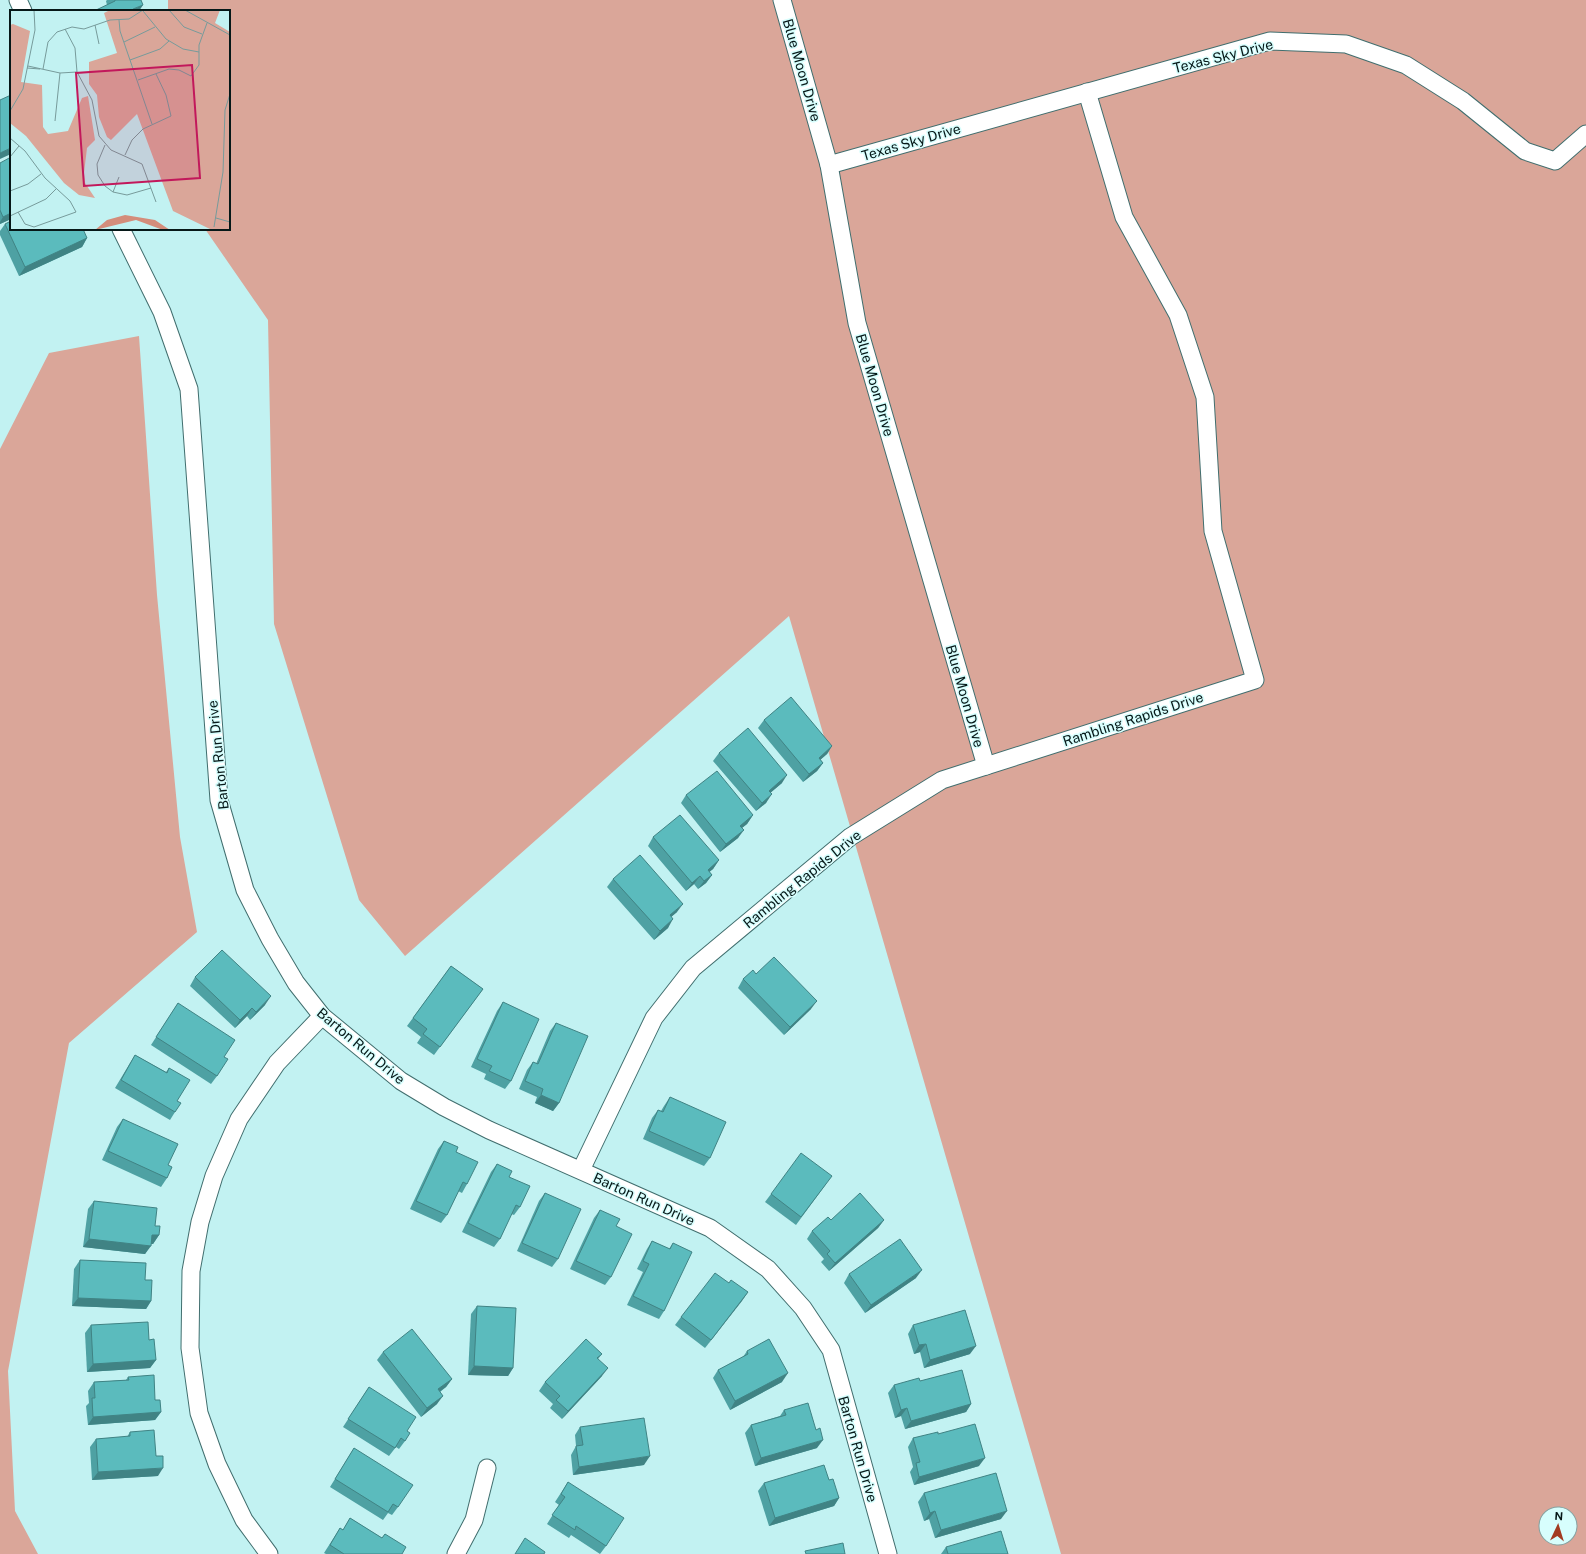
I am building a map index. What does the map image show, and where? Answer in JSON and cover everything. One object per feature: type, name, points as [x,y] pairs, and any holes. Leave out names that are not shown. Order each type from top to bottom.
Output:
[{"type":"street","points":[[18,0],[23,10]]},
{"type":"street","name":"Blue Moon Drive","points":[[782,0],[829,165],[857,323],[986,766]]},
{"type":"street","name":"Texas Sky Drive","points":[[829,165],[1270,41],[1346,44],[1406,66],[1463,101],[1525,151],[1555,161],[1586,134]]},
{"type":"street","name":"Rambling Rapids Drive","points":[[581,1170],[654,1018],[693,968],[850,837],[942,780],[1255,680],[1213,531],[1204,397],[1178,315],[1124,217],[1087,92]]},
{"type":"street","name":"Barton Run Drive","points":[[121,230],[162,312],[189,389],[219,800],[245,890],[270,939],[296,983],[322,1016],[401,1081],[444,1107],[489,1130],[710,1228],[768,1269],[803,1308],[831,1350],[888,1554]]},
{"type":"street","points":[[268,1554],[244,1520],[216,1464],[199,1413],[190,1348],[191,1271],[200,1222],[214,1176],[239,1119],[277,1063],[322,1016]]},
{"type":"street","points":[[456,1554],[474,1520],[487,1468]]},
{"type":"shaded area","points":[[168,0],[1586,0],[1586,1554],[1061,1554],[789,616],[405,956],[359,900],[274,624],[268,320],[206,230],[230,230],[230,10],[168,10]]},
{"type":"shaded area","points":[[139,336],[157,595],[180,837],[197,932],[69,1043],[8,1371],[15,1511],[38,1554],[0,1554],[0,449],[49,353]]},
{"type":"building","points":[[141,0],[143,5],[134,10],[96,10],[115,1]]},
{"type":"building","points":[[10,95],[10,148],[0,153],[0,100]]},
{"type":"building","points":[[10,158],[10,214],[3,217],[0,210],[0,163]]},
{"type":"building","points":[[10,222],[10,230],[83,230],[87,238],[25,267],[5,224]]},
{"type":"building","points":[[791,697],[832,746],[819,758],[823,763],[809,774],[764,720]]},
{"type":"building","points":[[748,728],[787,775],[769,791],[772,794],[762,803],[719,753]]},
{"type":"building","points":[[717,771],[753,815],[740,826],[744,830],[726,844],[686,795]]},
{"type":"building","points":[[680,815],[719,860],[708,870],[712,875],[704,881],[700,876],[692,883],[653,837]]},
{"type":"building","points":[[640,855],[683,904],[670,915],[673,919],[660,931],[613,879]]},
{"type":"building","points":[[222,950],[271,996],[256,1012],[252,1008],[240,1020],[195,977]]},
{"type":"building","points":[[774,957],[817,1001],[790,1027],[743,979],[753,970],[756,974]]},
{"type":"building","points":[[451,966],[483,989],[440,1047],[423,1034],[427,1029],[413,1018]]},
{"type":"building","points":[[503,1002],[539,1019],[511,1081],[489,1071],[492,1066],[477,1059]]},
{"type":"building","points":[[178,1003],[235,1040],[224,1057],[228,1059],[217,1076],[156,1037]]},
{"type":"building","points":[[556,1023],[588,1036],[559,1103],[541,1095],[543,1089],[525,1081],[533,1062],[538,1064]]},
{"type":"building","points":[[135,1055],[167,1073],[169,1068],[190,1080],[177,1101],[181,1103],[175,1112],[121,1080]]},
{"type":"building","points":[[670,1097],[726,1122],[710,1158],[649,1131],[658,1110],[663,1112]]},
{"type":"building","points":[[123,1119],[178,1144],[168,1165],[172,1167],[167,1178],[108,1151]]},
{"type":"building","points":[[444,1141],[458,1147],[456,1152],[478,1162],[467,1184],[463,1182],[447,1215],[416,1201]]},
{"type":"building","points":[[801,1153],[832,1176],[801,1217],[771,1194]]},
{"type":"building","points":[[497,1164],[512,1171],[509,1177],[530,1186],[520,1207],[516,1205],[500,1239],[468,1223]]},
{"type":"building","points":[[545,1193],[581,1209],[558,1259],[522,1243]]},
{"type":"building","points":[[860,1193],[884,1220],[835,1263],[827,1254],[830,1251],[812,1231],[828,1217],[831,1220]]},
{"type":"building","points":[[94,1201],[157,1208],[155,1226],[160,1226],[159,1235],[152,1235],[151,1246],[89,1239]]},
{"type":"building","points":[[600,1210],[620,1219],[616,1226],[632,1234],[611,1277],[576,1261]]},
{"type":"building","points":[[900,1239],[922,1270],[871,1305],[849,1274]]},
{"type":"building","points":[[652,1241],[670,1249],[673,1243],[692,1252],[664,1311],[633,1296],[649,1264],[643,1261]]},
{"type":"building","points":[[80,1260],[146,1263],[145,1280],[152,1280],[151,1301],[78,1298]]},
{"type":"building","points":[[715,1273],[729,1283],[731,1280],[748,1292],[711,1340],[681,1317]]},
{"type":"building","points":[[477,1306],[516,1308],[513,1368],[474,1366]]},
{"type":"building","points":[[965,1310],[976,1346],[930,1360],[926,1344],[919,1345],[913,1325]]},
{"type":"building","points":[[148,1322],[149,1340],[154,1339],[156,1360],[93,1364],[91,1325]]},
{"type":"building","points":[[412,1329],[452,1379],[438,1389],[443,1396],[427,1408],[383,1352]]},
{"type":"building","points":[[586,1339],[602,1354],[597,1358],[608,1368],[568,1411],[556,1400],[560,1396],[545,1382]]},
{"type":"building","points":[[769,1339],[788,1373],[735,1401],[718,1370],[748,1354],[747,1351]]},
{"type":"building","points":[[962,1370],[971,1404],[911,1421],[907,1408],[901,1410],[894,1385],[919,1378],[920,1381]]},
{"type":"building","points":[[154,1375],[155,1400],[160,1400],[161,1412],[93,1417],[92,1398],[95,1398],[94,1382],[129,1380],[128,1377]]},
{"type":"building","points":[[369,1387],[416,1417],[407,1431],[410,1433],[405,1441],[401,1438],[395,1448],[348,1419]]},
{"type":"building","points":[[808,1403],[816,1430],[820,1428],[823,1440],[761,1458],[751,1425],[786,1415],[784,1410]]},
{"type":"building","points":[[644,1418],[650,1456],[579,1467],[576,1446],[583,1445],[580,1427]]},
{"type":"building","points":[[975,1424],[985,1458],[919,1477],[916,1463],[920,1462],[913,1438],[938,1432],[938,1434]]},
{"type":"building","points":[[154,1430],[156,1456],[163,1456],[163,1468],[98,1472],[96,1439],[130,1436],[130,1432]]},
{"type":"building","points":[[354,1448],[413,1485],[398,1507],[393,1504],[388,1512],[335,1479]]},
{"type":"building","points":[[824,1465],[829,1480],[833,1479],[839,1498],[775,1518],[764,1483]]},
{"type":"building","points":[[996,1473],[1007,1511],[941,1530],[935,1511],[930,1513],[924,1493]]},
{"type":"building","points":[[568,1482],[624,1518],[606,1546],[576,1526],[575,1530],[552,1515],[565,1497],[561,1494]]},
{"type":"building","points":[[350,1518],[382,1538],[385,1534],[406,1547],[402,1554],[344,1554],[330,1545],[340,1528],[343,1530]]},
{"type":"building","points":[[1001,1531],[1008,1554],[948,1554],[946,1547]]},
{"type":"building","points":[[525,1538],[545,1552],[544,1554],[515,1554]]},
{"type":"building","points":[[843,1543],[845,1554],[806,1554],[805,1551]]}]
